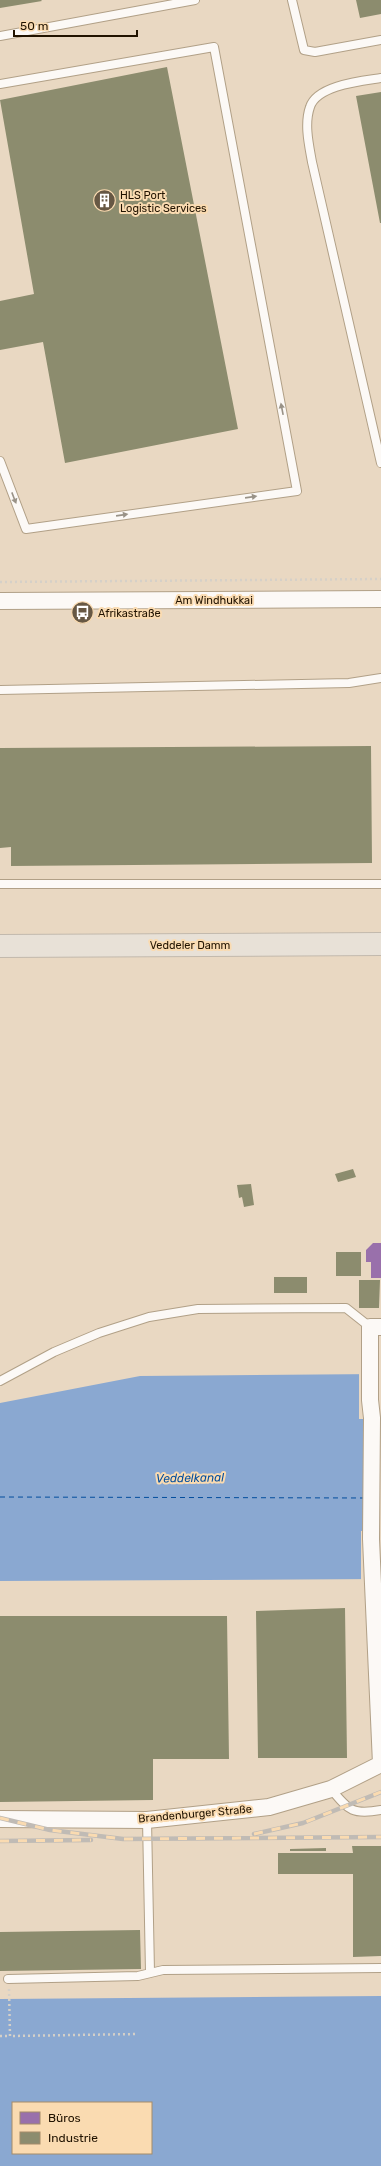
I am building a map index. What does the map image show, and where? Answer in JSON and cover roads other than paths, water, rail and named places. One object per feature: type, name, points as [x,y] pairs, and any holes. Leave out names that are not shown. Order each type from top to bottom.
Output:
[{"type":"main road","name":"Veddeler Damm","points":[[0,946],[381,944]]},
{"type":"street","name":"Am Windhukkai","points":[[0,601],[381,599]]},
{"type":"street","name":"Brandenburger Straße","points":[[0,1818],[147,1820],[269,1807],[331,1789],[381,1764],[379,1681],[371,1540],[372,1418],[370,1400],[370,1357],[375,1327]]},
{"type":"lane","points":[[0,36],[195,0]]},
{"type":"lane","points":[[292,0],[304,50],[315,52],[381,40]]},
{"type":"lane","points":[[0,84],[214,47],[297,491],[26,529],[0,461]]},
{"type":"lane","points":[[381,78],[341,85],[318,95],[310,106],[307,134],[312,162],[381,463]]},
{"type":"lane","points":[[0,690],[349,683],[381,678]]},
{"type":"lane","points":[[0,884],[381,884]]},
{"type":"lane","points":[[0,1381],[54,1352],[99,1333],[149,1317],[191,1310],[346,1308],[375,1327]]},
{"type":"lane","points":[[331,1789],[345,1807],[362,1813],[381,1810]]},
{"type":"lane","points":[[147,1820],[150,1972]]},
{"type":"lane","points":[[8,1979],[138,1976],[162,1970],[381,1968]]},
{"type":"water","name":"Veddelkanal","points":[[381,1374],[381,1579],[0,1581],[0,1403],[140,1376]]},
{"type":"water","points":[[381,1996],[381,2166],[0,2166],[0,1999]]},
{"type":"railway","points":[[254,1834],[303,1823],[381,1792]]},
{"type":"railway","points":[[0,1818],[50,1830],[123,1839],[381,1837]]},
{"type":"railway","points":[[0,1841],[91,1840]]},
{"type":"place","name":"HLS Port Logistic Services","points":[[105,201]]},
{"type":"place","name":"Afrikastraße","points":[[82,613]]}]
